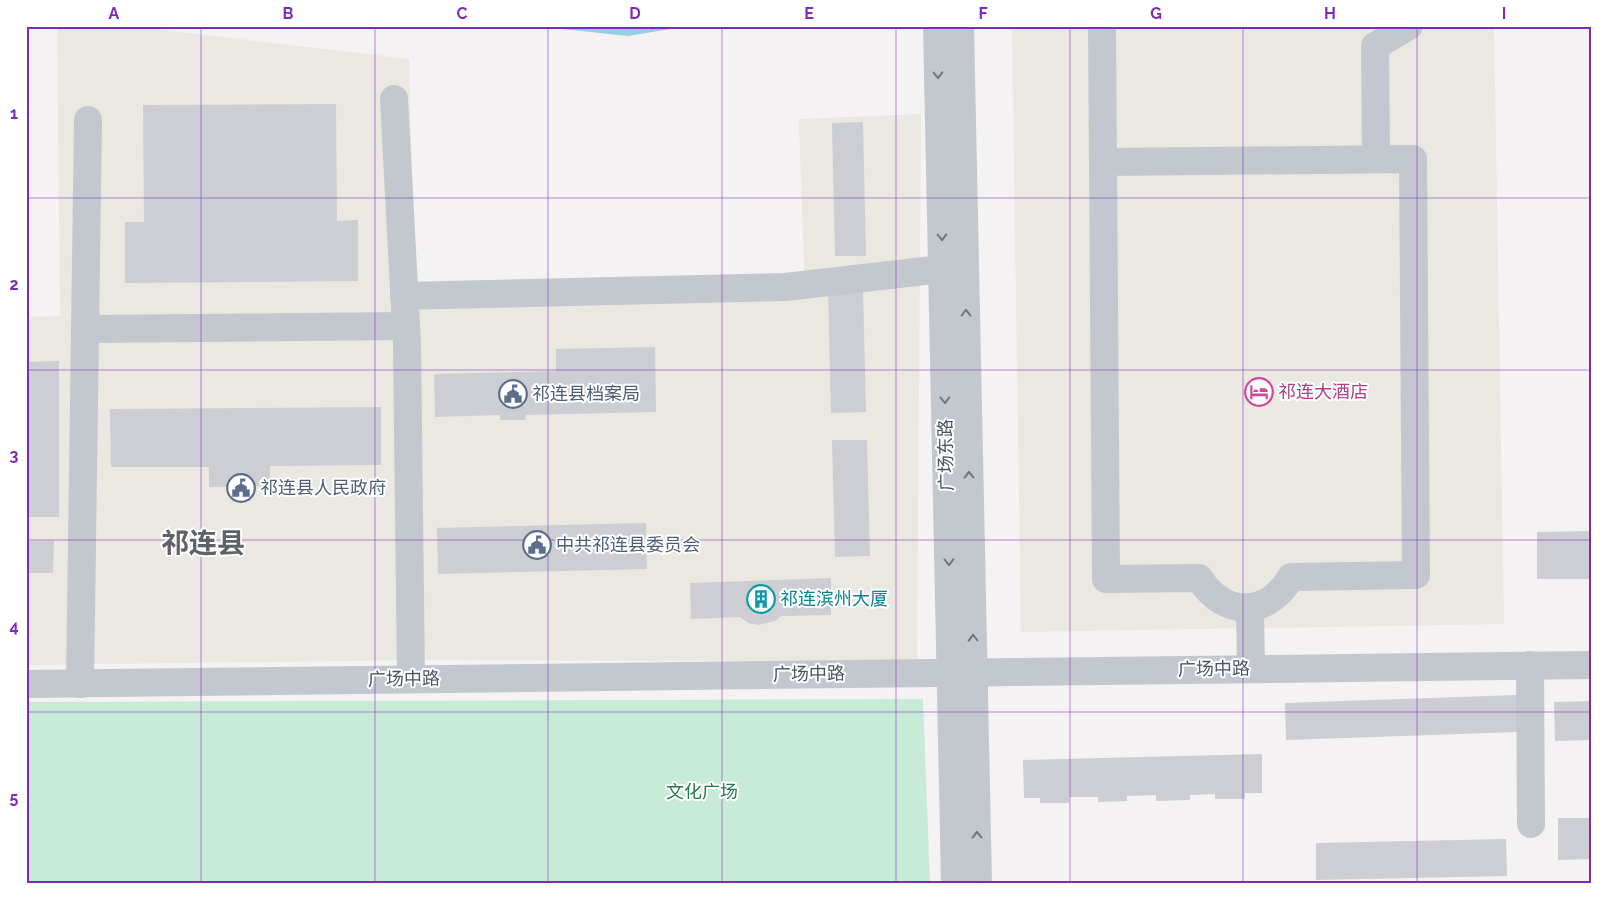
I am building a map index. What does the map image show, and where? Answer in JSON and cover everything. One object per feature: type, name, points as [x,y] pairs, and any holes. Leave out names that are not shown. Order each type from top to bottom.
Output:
[{"type":"street","name":"广场东路","points":[[938,26],[942,269],[962,672],[978,884]]},
{"type":"street","name":"广场东路","points":[[955,884],[962,672],[960,26]]},
{"type":"street","points":[[1102,26],[1106,579],[1198,578],[1214,598],[1225,604],[1250,607],[1263,604],[1275,598],[1291,577],[1416,575],[1413,159],[1103,162]]},
{"type":"street","points":[[1376,159],[1375,46],[1408,26]]},
{"type":"street","points":[[394,99],[406,326],[411,679]]},
{"type":"street","points":[[80,684],[88,120]]},
{"type":"street","points":[[404,296],[784,287],[942,269]]},
{"type":"street","points":[[85,329],[406,326]]},
{"type":"street","points":[[1250,607],[1250,669]]},
{"type":"street","points":[[1530,665],[1531,824]]},
{"type":"street","name":"广场中路","points":[[26,684],[1592,665]]},
{"type":"shaded area","points":[[57,26],[130,26],[409,59],[415,310],[805,296],[799,119],[921,114],[917,661],[423,660],[26,665],[26,317],[60,316]]},
{"type":"shaded area","name":"祁连大酒店","points":[[1012,26],[1494,26],[1504,624],[1021,632]]},
{"type":"green space","name":"文化广场","points":[[923,699],[930,884],[26,884],[26,702]]},
{"type":"water","points":[[533,26],[689,26],[628,36]]},
{"type":"building","points":[[336,104],[337,221],[358,220],[358,281],[125,283],[125,222],[144,222],[143,105]]},
{"type":"building","points":[[863,122],[866,256],[835,256],[832,123]]},
{"type":"building","points":[[863,291],[866,412],[831,413],[828,292]]},
{"type":"building","points":[[655,347],[656,412],[526,415],[525,420],[500,420],[500,415],[435,417],[434,374],[556,371],[556,349]]},
{"type":"building","points":[[59,361],[59,517],[26,517],[26,362]]},
{"type":"building","points":[[381,407],[381,465],[270,466],[270,486],[209,487],[209,467],[111,467],[110,409]]},
{"type":"building","points":[[832,440],[867,440],[870,556],[835,557]]},
{"type":"building","points":[[646,523],[647,569],[438,574],[437,528]]},
{"type":"building","points":[[1592,531],[1592,579],[1537,579],[1537,532]]},
{"type":"building","points":[[26,541],[54,541],[53,573],[26,573]]},
{"type":"building","name":"祁连滨州大厦","points":[[831,578],[831,615],[781,616],[775,621],[758,625],[748,623],[740,617],[691,619],[690,583]]},
{"type":"building","points":[[1517,695],[1518,732],[1286,740],[1285,703]]},
{"type":"building","points":[[1592,701],[1592,740],[1555,741],[1554,702]]},
{"type":"building","points":[[1262,754],[1262,793],[1245,793],[1245,799],[1215,799],[1215,794],[1190,795],[1190,800],[1156,801],[1156,795],[1127,796],[1127,801],[1098,802],[1098,797],[1069,797],[1069,803],[1040,803],[1040,798],[1024,798],[1023,760]]},
{"type":"building","points":[[1558,818],[1592,818],[1592,859],[1558,860]]},
{"type":"building","points":[[1506,839],[1507,876],[1316,880],[1316,843]]},
{"type":"place","name":"祁连大酒店","points":[[1259,392]]},
{"type":"place","name":"祁连县档案局","points":[[513,394]]},
{"type":"place","name":"祁连县人民政府","points":[[241,488]]},
{"type":"place","name":"中共祁连县委员会","points":[[537,545]]},
{"type":"place","name":"祁连滨州大厦","points":[[761,599]]},
{"type":"district","name":"祁连县","points":[[203,543]]}]
